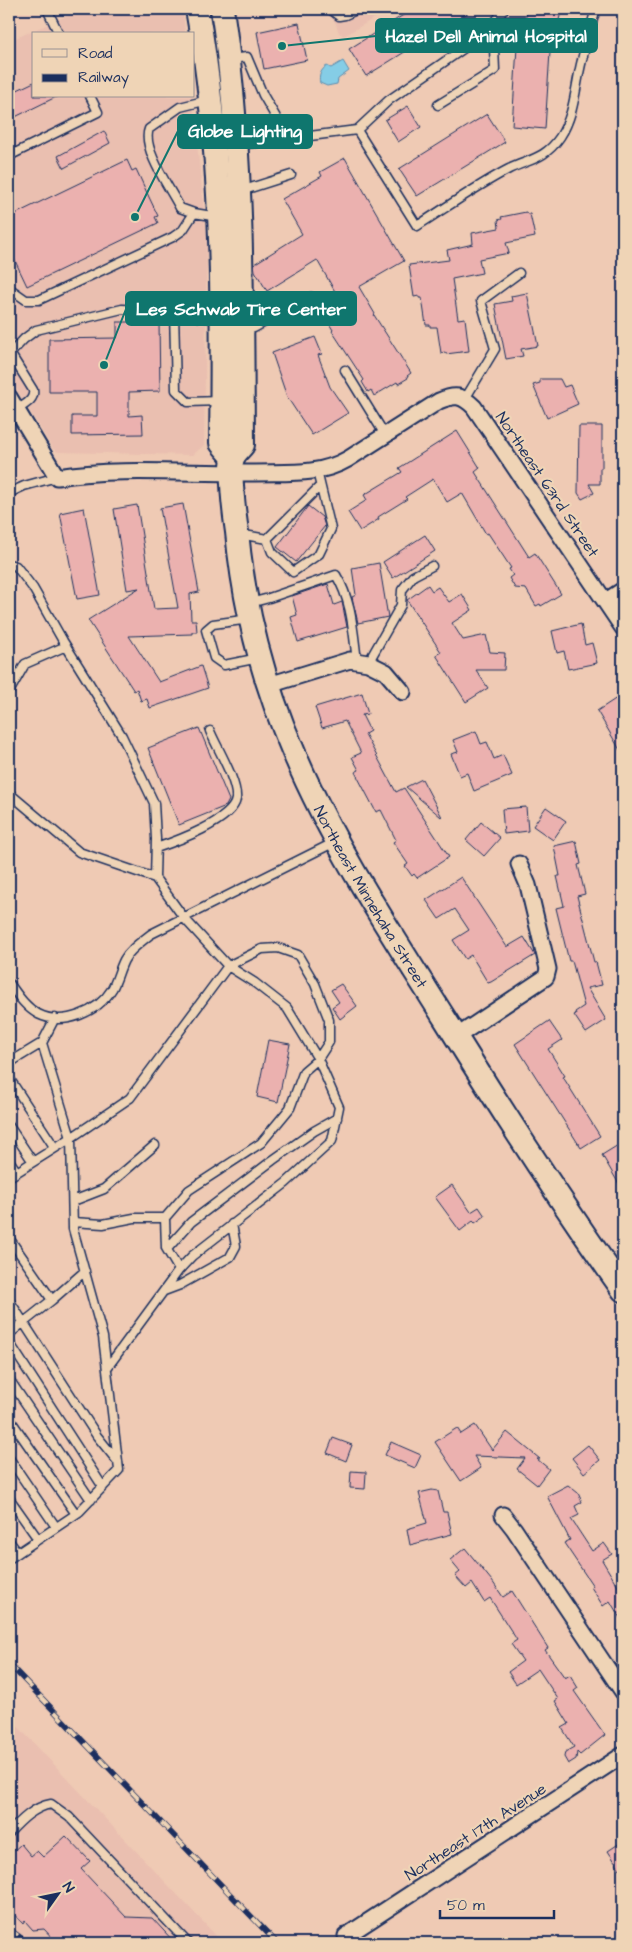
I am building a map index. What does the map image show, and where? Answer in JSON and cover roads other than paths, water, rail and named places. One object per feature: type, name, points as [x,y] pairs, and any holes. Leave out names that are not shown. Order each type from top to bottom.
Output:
[{"type":"main road","points":[[197,9],[210,99],[218,217],[231,235],[232,299],[235,321]]},
{"type":"main road","name":"Northeast Minnehaha Street","points":[[222,9],[229,59],[240,192],[235,321],[243,446],[232,465]]},
{"type":"main road","points":[[212,129],[227,148],[229,176],[240,192]]},
{"type":"main road","name":"Northeast Minnehaha Street","points":[[235,321],[222,400],[221,443],[232,465],[237,534],[250,611],[269,685],[293,752],[336,841],[380,916],[536,1162],[623,1290]]},
{"type":"street","points":[[9,397],[57,477],[95,472],[232,465],[317,471],[336,466],[439,401],[459,397]]},
{"type":"street","name":"Northeast 63rd Street","points":[[459,397],[474,407],[623,628]]},
{"type":"street","points":[[606,601],[623,590]]},
{"type":"street","points":[[269,685],[350,660],[362,662],[386,672],[403,692]]},
{"type":"street","points":[[456,1037],[546,976],[548,969],[528,885],[519,864]]},
{"type":"street","points":[[503,1515],[623,1692]]},
{"type":"street","name":"Northeast 17th Avenue","points":[[346,1936],[623,1755]]},
{"type":"lane","points":[[47,9],[58,32]]},
{"type":"lane","points":[[330,9],[339,16],[358,9]]},
{"type":"lane","points":[[237,145],[357,130],[389,100],[489,31],[504,9]]},
{"type":"lane","points":[[357,130],[417,226],[509,169],[536,158],[550,149],[560,136],[574,108],[581,61],[596,9]]},
{"type":"lane","points":[[438,105],[495,70],[493,26]]},
{"type":"lane","points":[[229,59],[247,58],[263,95],[288,138]]},
{"type":"lane","points":[[9,156],[98,112],[91,98]]},
{"type":"lane","points":[[210,99],[180,108],[148,130],[146,135],[148,147],[180,208],[194,213],[218,217]]},
{"type":"lane","points":[[240,192],[291,175]]},
{"type":"lane","points":[[9,288],[26,300],[39,300],[173,237],[182,230],[194,213]]},
{"type":"lane","points":[[459,397],[495,349],[481,301],[519,273]]},
{"type":"lane","points":[[17,410],[32,399],[34,395],[33,390],[10,354],[24,339],[36,330],[122,309],[174,312],[199,318],[235,321],[254,328],[311,297]]},
{"type":"lane","points":[[174,312],[176,390],[188,402],[222,400]]},
{"type":"lane","points":[[345,370],[385,435]]},
{"type":"lane","points":[[267,538],[272,552],[293,572],[319,554],[331,529],[317,471]]},
{"type":"lane","points":[[9,493],[30,484],[57,477]]},
{"type":"lane","points":[[267,538],[320,486]]},
{"type":"lane","points":[[237,534],[267,538]]},
{"type":"lane","points":[[9,564],[16,566],[34,588],[66,646],[122,736],[154,803],[156,848],[154,878]]},
{"type":"lane","points":[[362,662],[401,605],[402,590],[413,576],[432,566]]},
{"type":"lane","points":[[261,657],[224,665],[214,658],[206,630],[213,624],[250,611],[268,598],[336,575],[344,588],[362,662]]},
{"type":"lane","points":[[9,692],[25,664],[66,646]]},
{"type":"lane","points":[[156,848],[185,838],[219,819],[231,810],[236,800],[233,783],[210,731]]},
{"type":"lane","points":[[9,793],[79,852],[154,878],[184,918],[228,966],[255,983],[287,1008],[318,1059],[339,1106],[332,1141],[286,1183],[192,1256],[179,1270],[107,1368]]},
{"type":"lane","points":[[9,983],[21,1000],[38,1014],[54,1018],[71,1017],[87,1012],[101,1002],[112,989],[124,960],[133,948],[152,934],[336,841]]},
{"type":"lane","points":[[9,1177],[130,1098],[228,966],[262,949],[278,948],[298,956],[315,984],[329,1020],[329,1042],[318,1059],[304,1071],[290,1108],[261,1143],[189,1190],[165,1218],[167,1249],[179,1270]]},
{"type":"lane","points":[[9,1063],[42,1042],[54,1018]]},
{"type":"lane","points":[[9,1559],[76,1514],[119,1470],[104,1337],[73,1229],[71,1138],[42,1042]]},
{"type":"lane","points":[[9,1078],[55,1148]]},
{"type":"lane","points":[[167,1249],[191,1222],[282,1155],[337,1118]]},
{"type":"lane","points":[[9,1126],[33,1162]]},
{"type":"lane","points":[[72,1201],[104,1190],[155,1145]]},
{"type":"lane","points":[[9,1160],[17,1172]]},
{"type":"lane","points":[[73,1222],[103,1224],[134,1218],[165,1218]]},
{"type":"lane","points":[[164,1291],[180,1285],[230,1257],[236,1246],[232,1224]]},
{"type":"lane","points":[[9,1238],[52,1300]]},
{"type":"lane","points":[[9,1334],[85,1271]]},
{"type":"lane","points":[[9,1300],[97,1436],[118,1462]]},
{"type":"lane","points":[[9,1342],[103,1487]]},
{"type":"lane","points":[[9,1379],[91,1500]]},
{"type":"lane","points":[[9,1418],[76,1514]]},
{"type":"lane","points":[[9,1458],[56,1527]]},
{"type":"lane","points":[[9,1498],[38,1540]]},
{"type":"lane","points":[[9,1541],[18,1553]]},
{"type":"lane","points":[[9,1832],[25,1817],[44,1805],[51,1804],[69,1817],[188,1943]]},
{"type":"lane","points":[[9,1938],[19,1943]]},
{"type":"water","points":[[343,61],[349,71],[338,79],[337,84],[327,86],[320,83],[319,78],[325,67],[331,68]]},
{"type":"railway","points":[[9,1664],[277,1943]]},
{"type":"railway","points":[[9,1929],[28,1943]]},
{"type":"place","name":"Hazel Dell Animal Hospital","points":[[282,46]]},
{"type":"place","name":"Globe Lighting","points":[[135,217]]},
{"type":"place","name":"Les Schwab Tire Center","points":[[104,365]]}]
